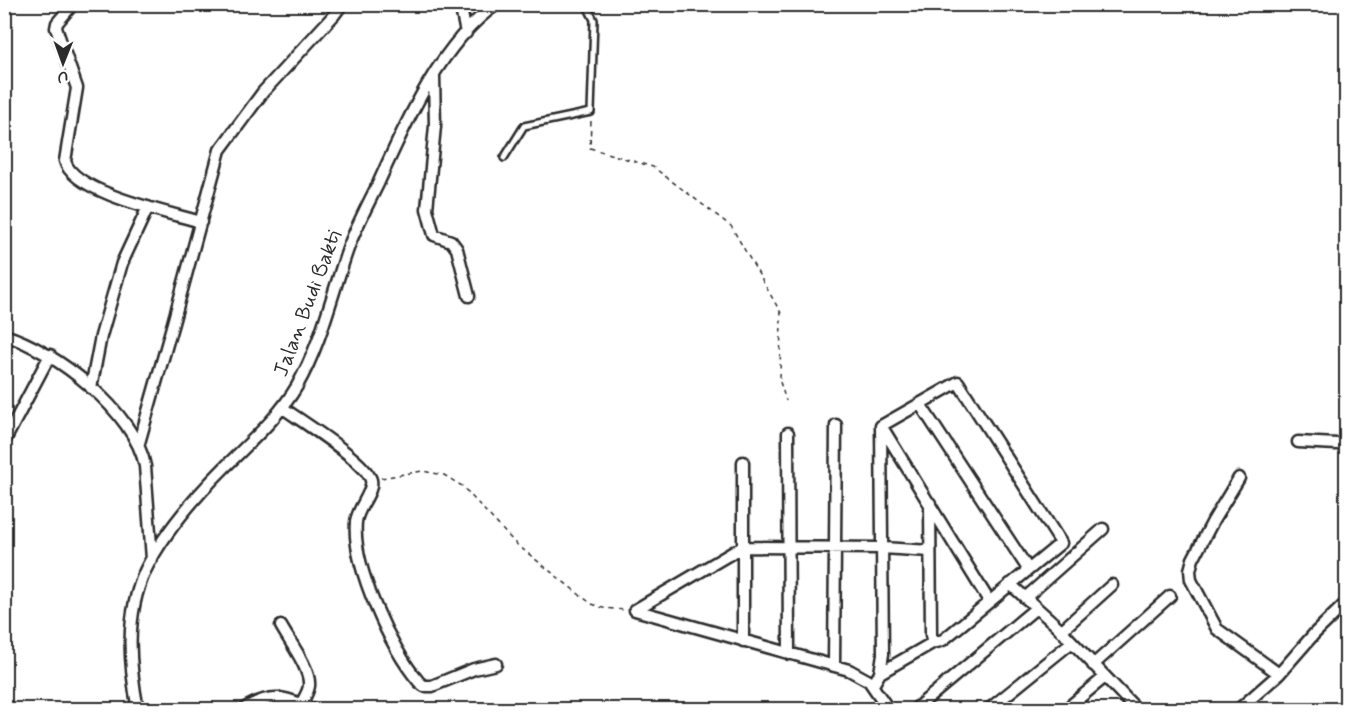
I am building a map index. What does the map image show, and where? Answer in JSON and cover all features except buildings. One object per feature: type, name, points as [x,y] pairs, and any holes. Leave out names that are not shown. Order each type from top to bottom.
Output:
[{"type":"street","points":[[73,4],[57,23],[56,28],[77,88],[65,161],[69,170],[94,188],[201,222]]},
{"type":"street","points":[[139,443],[220,150],[263,92],[342,4]]},
{"type":"street","points":[[460,4],[466,33]]},
{"type":"street","name":"Jalan Budi Bakti","points":[[138,710],[131,667],[131,621],[139,590],[152,559],[200,494],[283,408],[315,347],[350,244],[387,163],[434,73],[448,52],[487,11],[497,4]]},
{"type":"street","points":[[434,73],[435,126],[428,217],[434,235],[452,241],[457,249],[469,296]]},
{"type":"street","points":[[91,388],[101,336],[122,263],[148,207]]},
{"type":"street","points":[[4,335],[50,355],[91,388],[139,443],[145,466],[152,559]]},
{"type":"street","points":[[4,442],[50,355]]},
{"type":"street","points":[[880,673],[934,642],[942,640],[1061,543],[958,382],[881,426]]},
{"type":"street","points":[[920,404],[1028,569]]},
{"type":"street","points":[[283,408],[341,449],[364,469],[371,480],[370,490],[358,509],[356,518],[356,543],[360,565],[379,615],[416,679],[424,686],[432,687],[474,669],[496,664]]},
{"type":"street","points":[[834,666],[836,425]]},
{"type":"street","points":[[881,426],[989,601]]},
{"type":"street","points":[[873,685],[880,673],[883,654],[881,426]]},
{"type":"street","points":[[788,433],[789,654]]},
{"type":"street","points":[[1298,442],[1347,443]]},
{"type":"street","points":[[743,462],[743,641]]},
{"type":"street","points":[[1239,478],[1193,559],[1190,570],[1191,580],[1217,629],[1279,674]]},
{"type":"street","points":[[930,503],[931,635],[934,642]]},
{"type":"street","points":[[1025,597],[1103,529]]},
{"type":"street","points":[[635,610],[742,547],[883,548],[930,551]]},
{"type":"street","points":[[1010,584],[1061,631],[1137,710]]},
{"type":"street","points":[[1061,631],[1112,585]]},
{"type":"street","points":[[1093,665],[1170,596]]},
{"type":"street","points":[[1238,710],[1279,674],[1314,634],[1347,603]]},
{"type":"street","points":[[914,710],[1036,608]]},
{"type":"street","points":[[635,610],[858,674],[873,685],[889,710]]},
{"type":"street","points":[[281,626],[308,676],[309,689],[301,704]]},
{"type":"street","points":[[988,710],[1072,642]]},
{"type":"street","points":[[1065,710],[1105,677]]},
{"type":"street","points":[[242,710],[266,698],[280,697],[314,710]]},
{"type":"lane","points":[[504,158],[524,126],[591,112],[594,20],[586,4]]},
{"type":"path","points":[[591,112],[590,148],[652,167],[731,226],[780,313],[780,382],[786,401]]},
{"type":"path","points":[[371,480],[422,471],[444,475],[462,486],[514,543],[580,596],[603,608],[635,610]]}]
